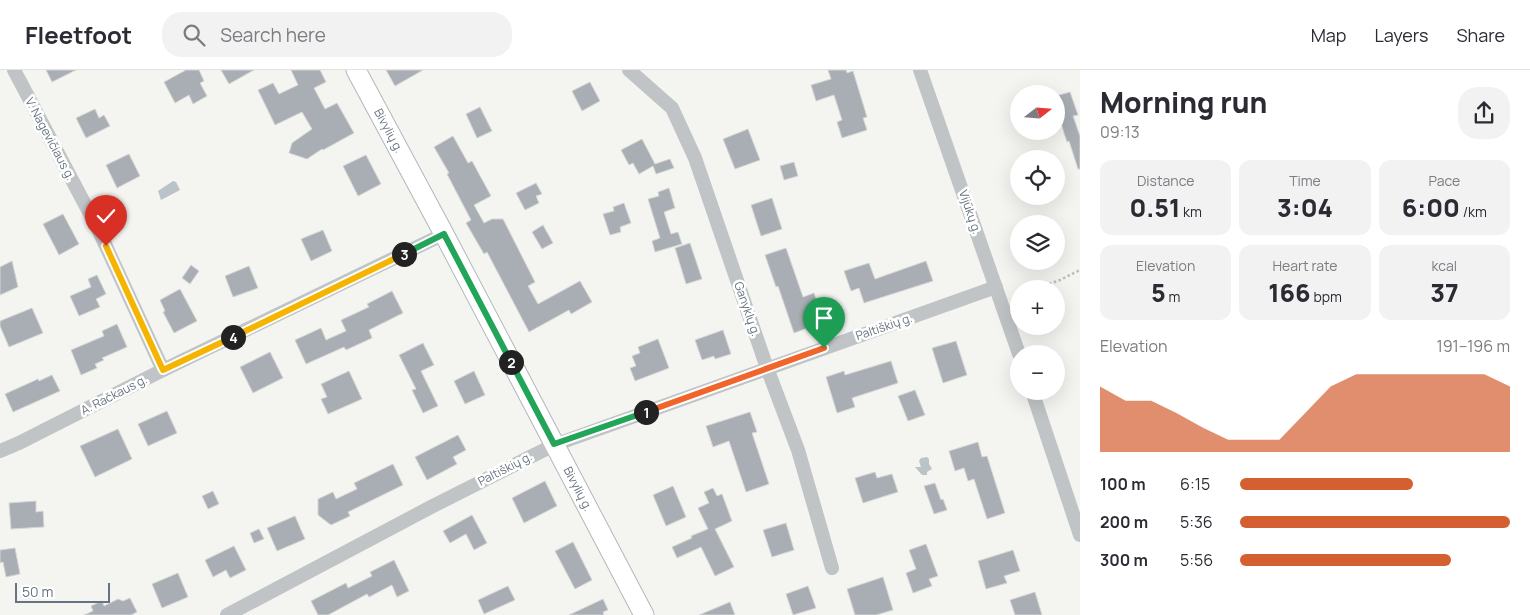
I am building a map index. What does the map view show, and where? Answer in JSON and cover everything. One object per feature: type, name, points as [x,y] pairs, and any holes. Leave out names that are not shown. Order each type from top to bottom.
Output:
[{"type":"street","name":"V. Nagevičiaus g.","points":[[14,70],[98,229],[163,370]]},
{"type":"street","name":"Bivylių g.","points":[[356,70],[644,615]]},
{"type":"street","name":"Ganyklų g.","points":[[629,70],[672,108],[695,158],[767,368],[798,450],[832,568]]},
{"type":"street","name":"Vijūkų g.","points":[[920,70],[1016,345]]},
{"type":"street","name":"A. Račkaus g.","points":[[0,451],[444,234]]},
{"type":"street","name":"Paltiškių g.","points":[[227,615],[554,444],[996,287]]},
{"type":"street","points":[[1035,400],[1080,535]]},
{"type":"path","points":[[1060,280],[1080,270]]},
{"type":"shaded area","points":[[173,181],[176,182],[180,190],[161,200],[158,191]]},
{"type":"shaded area","points":[[927,457],[932,469],[927,472],[927,475],[922,475],[915,467],[921,467],[919,461],[921,458]]},
{"type":"building","points":[[46,70],[76,70],[52,82]]},
{"type":"building","points":[[186,70],[199,70],[204,81],[200,83],[207,96],[193,104],[189,95],[175,103],[164,82]]},
{"type":"building","points":[[221,70],[254,70],[229,84]]},
{"type":"building","points":[[291,70],[320,70],[326,82],[314,88],[325,109],[337,103],[354,133],[307,159],[289,153],[292,143],[312,129],[302,112],[275,125],[258,90],[273,83],[279,94],[298,85]]},
{"type":"building","points":[[386,70],[423,70],[395,86]]},
{"type":"building","points":[[828,70],[846,70],[847,73],[853,71],[867,117],[863,118],[867,130],[842,138],[837,122],[842,120],[834,95],[816,101],[811,85],[831,79]]},
{"type":"building","points":[[590,82],[600,101],[582,111],[572,91]]},
{"type":"building","points":[[1070,92],[1078,115],[1073,116],[1080,136],[1080,169],[1078,169],[1069,141],[1067,142],[1065,135],[1065,93]]},
{"type":"building","points":[[480,107],[492,131],[477,138],[466,114]]},
{"type":"building","points":[[95,109],[99,118],[104,115],[110,126],[86,138],[76,118]]},
{"type":"building","points":[[748,129],[760,160],[735,169],[723,139]]},
{"type":"building","points":[[453,136],[468,163],[472,161],[491,196],[474,205],[484,223],[492,219],[503,219],[535,282],[528,286],[538,304],[580,281],[592,302],[571,314],[569,310],[529,332],[487,252],[484,254],[466,223],[471,220],[447,174],[449,173],[434,147]]},
{"type":"building","points":[[642,139],[655,164],[670,159],[674,168],[656,174],[653,166],[639,174],[633,163],[629,165],[621,150]]},
{"type":"building","points":[[129,154],[140,176],[117,188],[106,165]]},
{"type":"building","points":[[366,155],[381,184],[358,196],[343,166]]},
{"type":"building","points":[[794,162],[798,176],[784,180],[780,166]]},
{"type":"building","points":[[536,183],[542,194],[536,196],[539,203],[525,210],[516,193]]},
{"type":"building","points":[[669,188],[675,208],[664,212],[671,234],[678,232],[682,244],[655,252],[652,241],[660,238],[648,199],[659,196],[658,192]]},
{"type":"building","points":[[772,198],[782,229],[761,236],[751,205]]},
{"type":"building","points":[[624,203],[631,223],[620,227],[621,232],[610,235],[603,214],[614,211],[613,207]]},
{"type":"building","points":[[63,214],[79,244],[59,255],[43,224]]},
{"type":"building","points":[[543,225],[553,243],[542,249],[532,232]]},
{"type":"building","points":[[323,230],[332,251],[311,261],[301,239]]},
{"type":"building","points":[[690,243],[702,279],[686,284],[675,248]]},
{"type":"building","points":[[786,248],[803,297],[814,293],[821,315],[810,318],[813,326],[794,333],[765,255]]},
{"type":"building","points":[[12,261],[18,287],[0,295],[0,267]]},
{"type":"building","points":[[926,261],[933,281],[864,303],[859,288],[851,291],[844,271],[869,263],[875,279]]},
{"type":"building","points":[[191,265],[199,271],[190,284],[182,278]]},
{"type":"building","points":[[249,266],[258,288],[233,297],[225,276]]},
{"type":"building","points":[[97,275],[106,294],[96,299],[100,307],[79,316],[70,296],[91,287],[88,279]]},
{"type":"building","points":[[180,289],[197,321],[174,333],[163,312],[165,311],[160,300]]},
{"type":"building","points":[[392,291],[403,313],[369,330],[372,338],[346,350],[344,347],[306,364],[295,340],[321,328],[326,340],[346,331],[341,320],[369,307],[367,304]]},
{"type":"building","points":[[32,308],[43,333],[9,347],[0,326],[0,321]]},
{"type":"building","points":[[117,324],[127,347],[102,358],[104,360],[95,364],[97,368],[81,375],[71,350],[104,336],[102,331]]},
{"type":"building","points":[[723,330],[731,354],[715,359],[714,356],[702,360],[695,340]]},
{"type":"building","points":[[658,339],[669,368],[635,381],[630,368],[636,366],[632,356],[640,353],[638,347]]},
{"type":"building","points":[[956,341],[967,375],[943,383],[932,348]]},
{"type":"building","points":[[423,343],[434,365],[421,371],[438,406],[423,413],[412,390],[416,389],[399,355]]},
{"type":"building","points":[[270,352],[283,378],[253,393],[240,367]]},
{"type":"building","points":[[891,361],[898,383],[852,398],[855,407],[837,413],[826,377],[844,371],[845,375]]},
{"type":"building","points":[[349,371],[362,399],[328,414],[321,399],[327,397],[321,384]]},
{"type":"building","points":[[474,371],[485,395],[465,404],[454,381]]},
{"type":"building","points":[[52,375],[60,391],[13,412],[5,394],[38,379],[39,381]]},
{"type":"building","points":[[915,390],[925,415],[908,421],[898,396]]},
{"type":"building","points":[[167,411],[177,433],[148,446],[138,424]]},
{"type":"building","points":[[750,412],[757,432],[752,433],[769,484],[746,492],[729,441],[713,447],[706,426]]},
{"type":"building","points":[[118,429],[132,459],[95,477],[80,446]]},
{"type":"building","points":[[458,435],[466,450],[453,457],[457,464],[427,480],[415,457]]},
{"type":"building","points":[[978,442],[982,457],[987,456],[1005,513],[987,519],[974,479],[968,481],[964,468],[955,471],[949,451]]},
{"type":"building","points":[[393,464],[403,485],[348,512],[350,516],[331,525],[318,515],[318,499],[333,492],[336,499],[357,489],[354,483]]},
{"type":"building","points":[[875,472],[877,478],[892,474],[898,492],[863,503],[855,478]]},
{"type":"building","points":[[545,481],[557,506],[524,523],[512,498]]},
{"type":"building","points":[[935,483],[947,510],[934,514],[924,486]]},
{"type":"building","points":[[673,486],[686,517],[666,526],[653,495]]},
{"type":"building","points":[[713,488],[717,496],[722,494],[732,521],[715,529],[734,567],[715,576],[701,547],[677,558],[672,547],[708,529],[698,508],[709,503],[704,492]]},
{"type":"building","points":[[213,491],[219,504],[208,509],[202,496]]},
{"type":"building","points":[[36,501],[36,512],[43,511],[44,527],[11,529],[9,503]]},
{"type":"building","points":[[472,515],[487,543],[474,550],[466,534],[450,543],[443,531]]},
{"type":"building","points":[[295,516],[305,539],[277,551],[267,528]]},
{"type":"building","points":[[786,523],[794,550],[772,557],[763,530]]},
{"type":"building","points":[[259,529],[264,539],[254,543],[250,533]]},
{"type":"building","points":[[573,542],[592,580],[575,589],[555,551]]},
{"type":"building","points":[[926,544],[938,576],[929,579],[932,586],[913,593],[906,573],[916,569],[909,550]]},
{"type":"building","points":[[234,546],[246,570],[230,578],[226,570],[213,577],[205,560]]},
{"type":"building","points":[[15,548],[20,574],[6,577],[3,562],[0,563],[0,550]]},
{"type":"building","points":[[1013,550],[1020,571],[1004,576],[1007,583],[986,589],[978,561]]},
{"type":"building","points":[[394,560],[409,591],[397,597],[392,585],[369,597],[367,594],[328,615],[318,615],[311,601],[346,583],[348,588],[372,576],[370,572]]},
{"type":"building","points":[[178,573],[188,597],[162,608],[152,584]]},
{"type":"building","points":[[883,577],[893,610],[876,615],[855,615],[847,589]]},
{"type":"building","points":[[508,586],[515,600],[484,614],[478,600]]},
{"type":"building","points":[[808,586],[816,608],[793,615],[786,594]]},
{"type":"building","points":[[1035,592],[1042,615],[1015,615],[1010,600]]},
{"type":"building","points":[[130,598],[137,612],[131,615],[84,615],[93,611],[91,606],[102,601],[104,606],[118,599],[123,601]]},
{"type":"building","points":[[603,599],[608,610],[603,612],[604,615],[569,615]]},
{"type":"building","points":[[730,602],[735,615],[699,615]]},
{"type":"route","points":[[106,246],[163,370],[444,234],[554,444],[824,348]]}]
